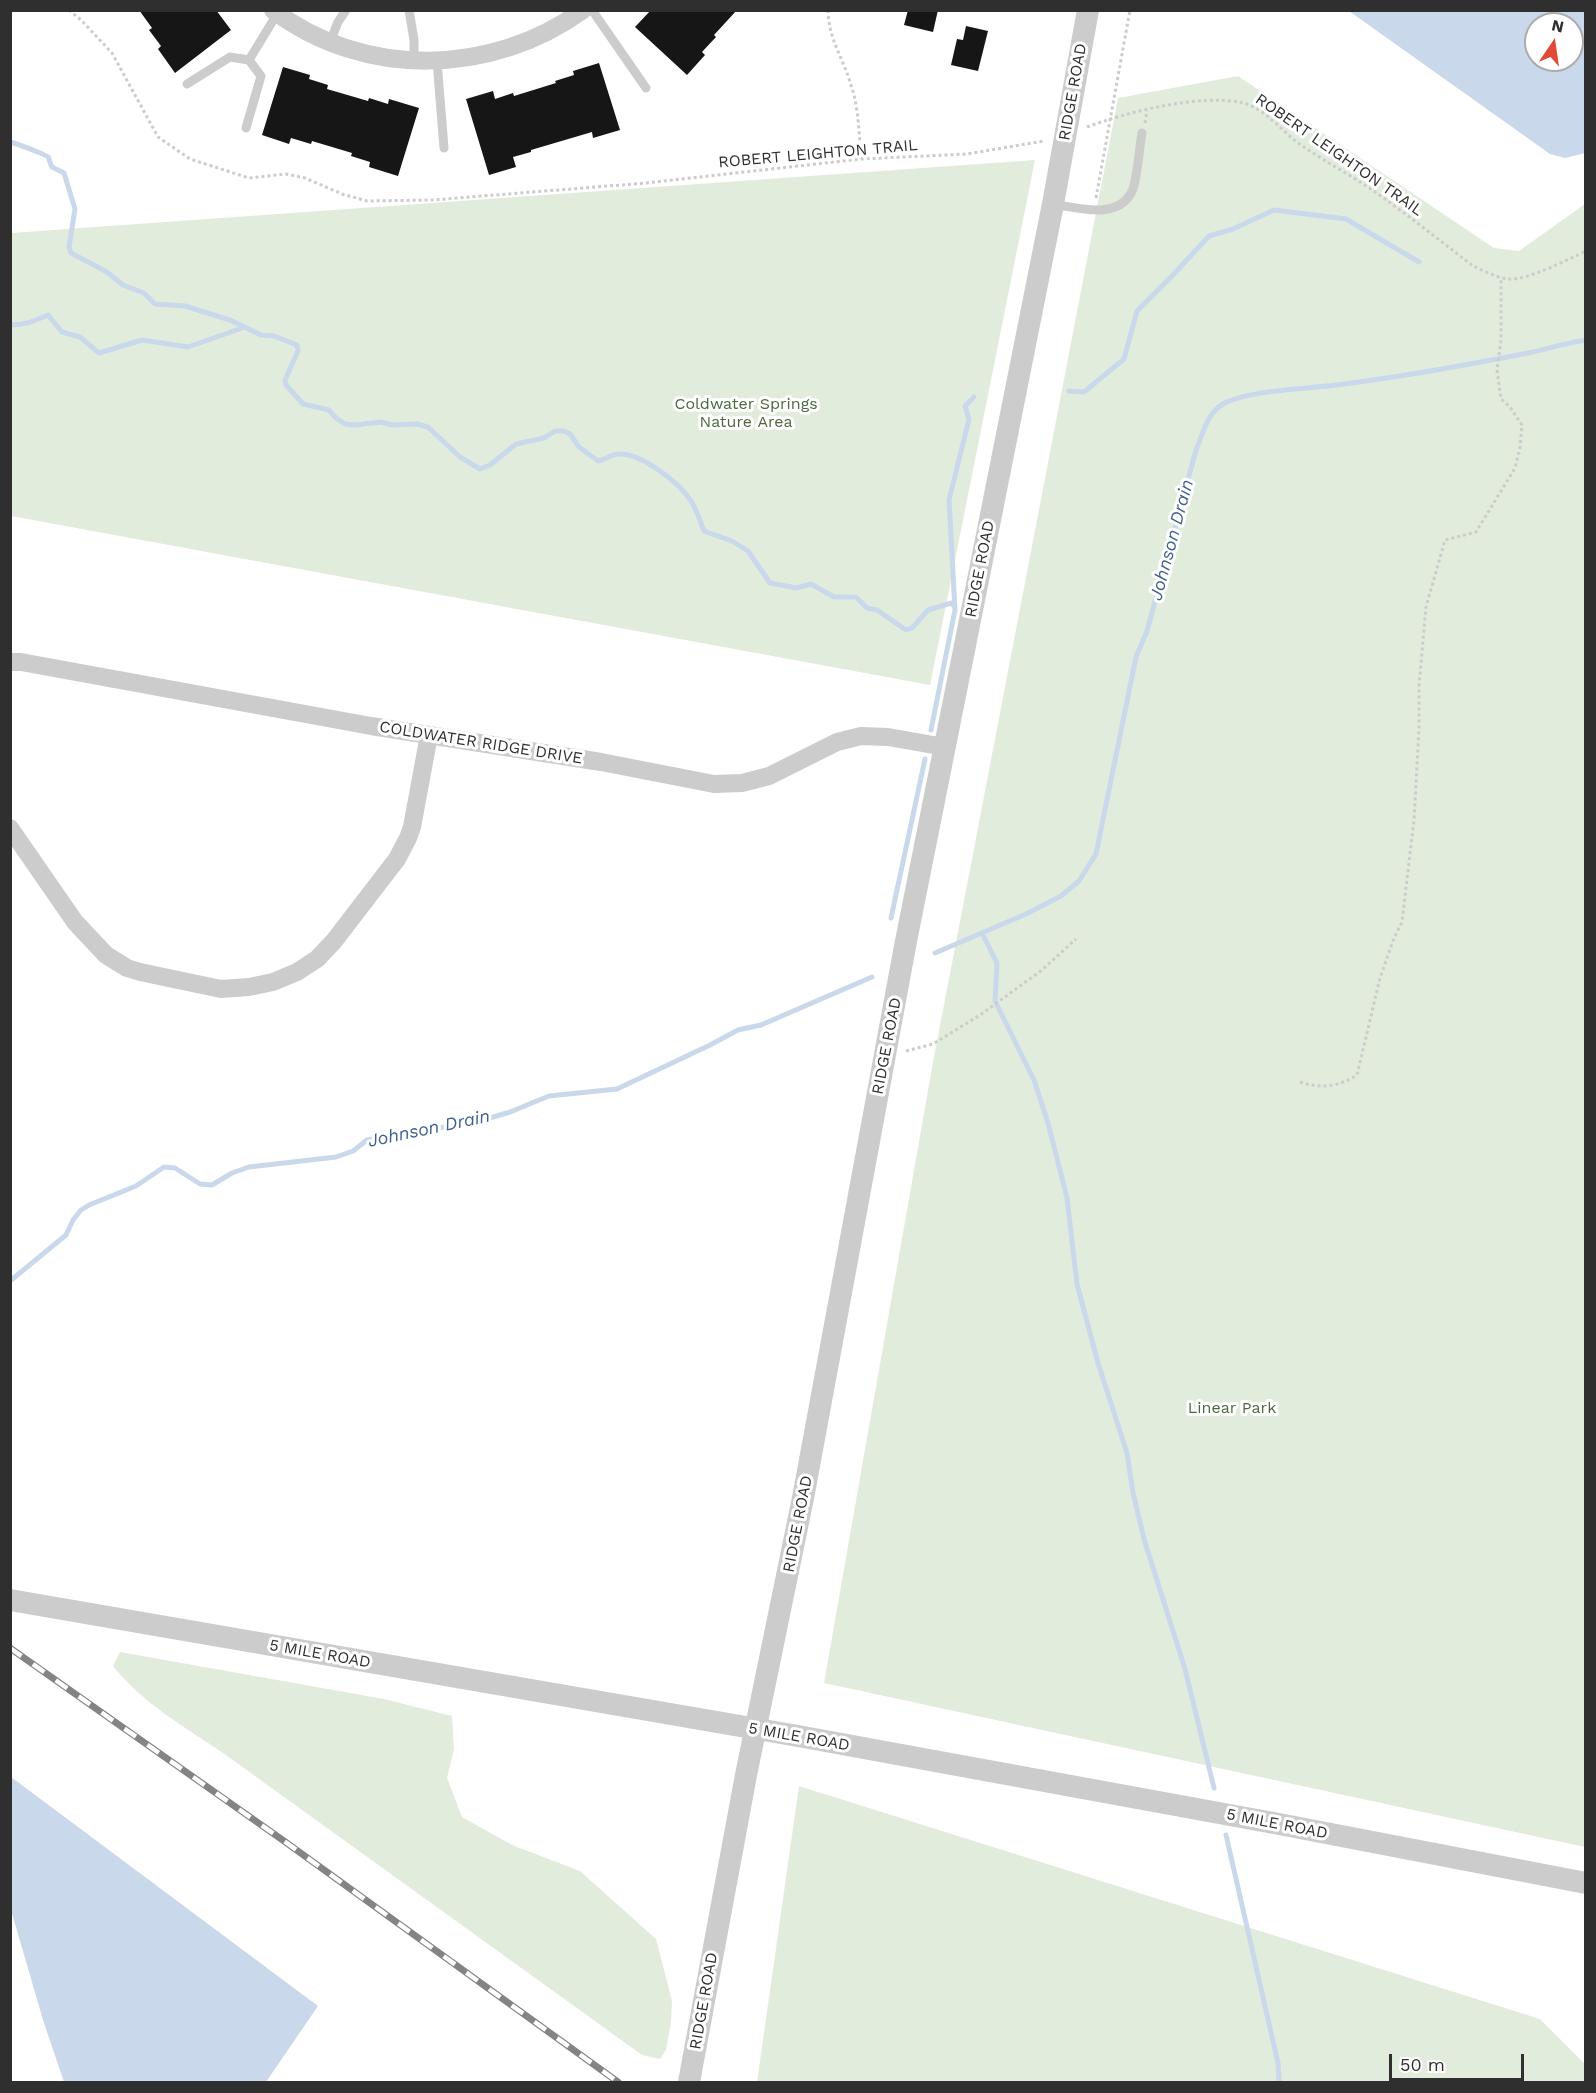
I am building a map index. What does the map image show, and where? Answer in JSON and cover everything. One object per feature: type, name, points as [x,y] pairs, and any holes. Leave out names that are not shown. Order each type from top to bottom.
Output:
[{"type":"street","points":[[275,12],[330,42],[371,55],[414,61],[437,61],[460,60],[506,50],[550,32],[583,10]]},
{"type":"street","name":"RIDGE ROAD","points":[[689,2082],[803,1498],[884,1057],[1053,204],[1088,10]]},
{"type":"street","name":"COLDWATER RIDGE DRIVE","points":[[10,662],[21,662],[371,726],[601,762],[714,784],[742,783],[769,777],[837,742],[861,736],[888,737],[945,747]]},
{"type":"street","points":[[10,828],[75,922],[95,946],[116,962],[140,972],[214,988],[235,989],[262,985],[291,975],[317,959],[397,859],[412,827],[429,735]]},
{"type":"street","name":"5 MILE ROAD","points":[[10,1600],[798,1736],[1586,1883]]},
{"type":"lane","points":[[330,42],[346,10]]},
{"type":"lane","points":[[410,10],[414,61]]},
{"type":"lane","points":[[592,10],[646,88]]},
{"type":"lane","points":[[249,60],[275,12]]},
{"type":"lane","points":[[186,84],[230,57],[249,60],[261,76],[246,128]]},
{"type":"lane","points":[[437,61],[444,148]]},
{"type":"lane","points":[[1053,204],[1108,210],[1122,203],[1132,190],[1142,133]]},
{"type":"path","name":"ROBERT LEIGHTON TRAIL","points":[[69,10],[112,53],[158,137],[190,159],[249,178],[286,174],[305,178],[342,194],[367,201],[432,200],[543,192],[861,159],[967,154],[1045,140],[1108,119],[1195,101],[1233,101],[1246,103],[1258,110],[1297,142],[1382,196],[1473,266],[1501,277],[1522,278],[1586,251]]},
{"type":"path","points":[[828,10],[828,23],[851,85],[858,116],[861,159]]},
{"type":"path","points":[[1094,209],[1108,119],[1130,10]]},
{"type":"path","points":[[1300,1082],[1316,1087],[1341,1085],[1357,1075],[1380,978],[1402,922],[1414,820],[1419,686],[1426,607],[1445,540],[1476,532],[1515,468],[1520,447],[1522,425],[1510,407],[1501,399],[1497,369],[1501,340],[1501,277]]},
{"type":"path","points":[[884,1057],[933,1044],[980,1015],[1042,969],[1076,939]]},
{"type":"green space","name":"Linear Park","points":[[1238,76],[1494,248],[1519,251],[1585,204],[1585,1847],[824,1683],[933,1062],[1118,98]]},
{"type":"green space","name":"Coldwater Springs Nature Area","points":[[1035,160],[930,685],[11,516],[11,233]]},
{"type":"green space","points":[[120,1652],[384,1699],[452,1716],[454,1749],[447,1778],[462,1817],[512,1845],[580,1871],[656,1939],[672,2001],[666,2050],[660,2059],[642,2055],[223,1753],[165,1714],[137,1692],[113,1666]]},
{"type":"green space","points":[[799,1786],[1540,2019],[1585,2064],[1585,2082],[757,2082]]},
{"type":"water","points":[[1349,11],[1585,11],[1585,153],[1565,158],[1550,154]]},
{"type":"water","points":[[11,1777],[318,2006],[266,2082],[64,2082],[43,2020],[11,1910]]},
{"type":"building","points":[[139,10],[216,10],[231,30],[175,73],[158,49],[161,46],[149,30],[152,28]]},
{"type":"building","points":[[651,10],[737,10],[714,35],[716,37],[702,52],[705,55],[687,75],[635,27]]},
{"type":"building","points":[[908,10],[938,10],[933,32],[904,25]]},
{"type":"building","points":[[966,26],[988,31],[978,71],[951,65],[957,39],[963,40]]},
{"type":"building","points":[[599,63],[620,130],[593,138],[592,132],[531,150],[531,152],[513,157],[516,167],[489,175],[466,99],[493,91],[495,99],[513,93],[514,96],[556,83],[555,81],[574,75],[573,71]]},
{"type":"building","points":[[283,67],[310,75],[309,79],[328,85],[327,89],[368,101],[369,98],[388,104],[389,99],[419,108],[398,176],[369,167],[370,162],[351,156],[352,153],[312,141],[311,144],[291,138],[289,144],[262,135]]},
{"type":"waterway","points":[[10,142],[46,156],[52,167],[64,173],[75,209],[69,247],[71,253],[107,272],[123,285],[144,293],[155,304],[185,306],[230,320],[261,335],[274,336],[297,345],[298,351],[285,380],[286,385],[303,404],[329,410],[345,424],[381,422],[392,425],[417,424],[428,427],[460,457],[480,469],[490,465],[516,444],[544,438],[555,431],[564,431],[570,434],[579,447],[598,461],[616,454],[628,455],[659,470],[686,494],[695,508],[704,531],[732,541],[748,551],[770,583],[796,588],[811,584],[834,597],[856,597],[867,608],[877,610],[906,630],[912,628],[928,610],[951,603],[954,606]]},
{"type":"waterway","points":[[1069,391],[1084,392],[1124,359],[1137,311],[1209,236],[1233,229],[1274,210],[1346,219],[1419,262]]},
{"type":"waterway","points":[[10,325],[34,321],[48,315],[62,332],[80,337],[99,353],[142,340],[188,347],[245,327]]},
{"type":"waterway","name":"Johnson Drain","points":[[935,953],[1026,914],[1061,896],[1079,881],[1096,854],[1136,657],[1147,631],[1196,450],[1206,424],[1218,408],[1249,395],[1413,374],[1586,340]]},
{"type":"waterway","points":[[931,730],[955,610],[949,500],[969,419],[965,406],[974,397]]},
{"type":"waterway","points":[[891,918],[925,759]]},
{"type":"waterway","points":[[982,933],[997,963],[995,1001],[1034,1080],[1048,1123],[1067,1198],[1077,1284],[1098,1363],[1127,1453],[1133,1493],[1144,1539],[1185,1669],[1214,1788]]},
{"type":"waterway","name":"Johnson Drain","points":[[10,1281],[66,1235],[81,1210],[136,1186],[164,1167],[175,1168],[200,1184],[212,1185],[232,1173],[249,1167],[336,1157],[353,1151],[367,1140],[480,1121],[549,1096],[617,1089],[738,1030],[761,1025],[872,977]]},
{"type":"waterway","points":[[1226,1835],[1278,2063],[1279,2082]]},
{"type":"railway","points":[[10,1648],[284,1841],[618,2082]]}]
